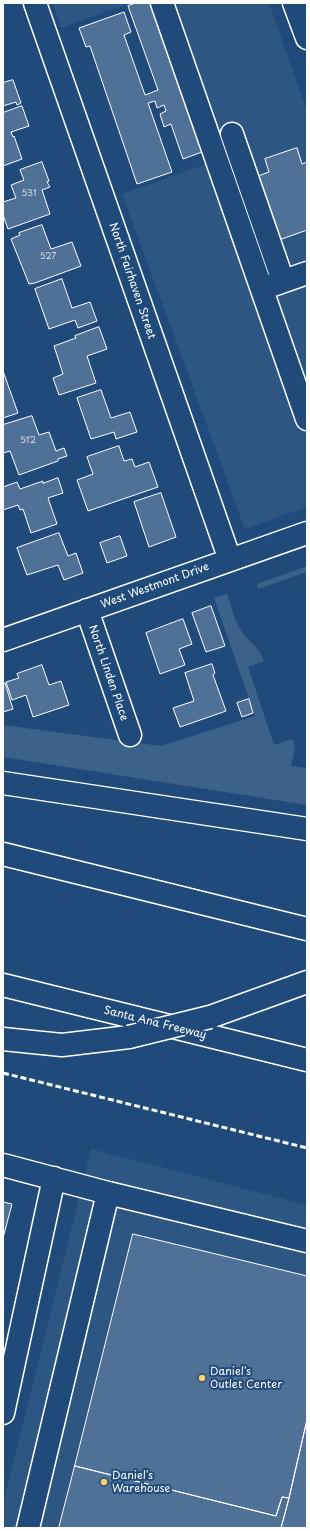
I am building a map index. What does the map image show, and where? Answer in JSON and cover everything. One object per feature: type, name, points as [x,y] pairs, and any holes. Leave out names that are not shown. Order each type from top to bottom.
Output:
[{"type":"main road","name":"North Fairhaven Street","points":[[35,3],[230,560]]},
{"type":"main road","points":[[162,3],[307,419]]},
{"type":"main road","points":[[294,3],[307,38]]},
{"type":"main road","points":[[232,134],[283,281]]},
{"type":"main road","points":[[262,289],[307,273]]},
{"type":"main road","name":"West Westmont Drive","points":[[3,639],[307,533]]},
{"type":"main road","name":"North Linden Place","points":[[87,610],[130,735]]},
{"type":"main road","points":[[3,783],[307,829]]},
{"type":"main road","points":[[3,854],[307,929]]},
{"type":"main road","points":[[3,1039],[62,1044],[129,1037],[210,1017],[307,982]]},
{"type":"main road","name":"Santa Ana Freeway","points":[[3,985],[307,1060]]},
{"type":"main road","points":[[3,1165],[108,1193],[307,1241]]},
{"type":"main road","points":[[3,1413],[54,1178]]},
{"type":"main road","points":[[28,1528],[108,1193]]},
{"type":"shaded area","points":[[53,3],[130,3],[61,28]]},
{"type":"shaded area","points":[[158,3],[269,3],[307,111],[307,507],[245,529],[122,194],[212,162]]},
{"type":"shaded area","points":[[307,566],[307,572],[258,589],[257,584]]},
{"type":"shaded area","points":[[227,594],[240,629],[262,656],[264,661],[248,667],[274,745],[292,739],[295,747],[291,766],[307,768],[307,805],[3,757],[3,725],[161,746],[255,716],[214,598]]},
{"type":"shaded area","points":[[91,1149],[307,1205],[307,1528],[8,1528],[3,1523],[3,1505]]},
{"type":"building","points":[[136,3],[150,3],[202,152],[183,159],[171,124],[164,127],[160,114],[166,111],[164,105],[157,108],[155,101],[148,103],[172,172],[137,184],[90,46],[86,47],[79,28],[124,12],[131,32],[124,35],[145,95],[158,90],[128,6]]},
{"type":"building","points":[[13,80],[21,103],[17,105],[16,102],[3,106],[3,83]]},
{"type":"building","points":[[22,106],[29,126],[11,132],[13,137],[14,136],[22,159],[3,166],[3,113]]},
{"type":"building","points":[[297,148],[302,164],[307,162],[307,230],[279,240],[258,176],[269,172],[265,159]]},
{"type":"building","points":[[42,162],[49,181],[47,182],[50,187],[42,190],[50,214],[8,229],[3,215],[3,202],[16,198],[11,185],[24,180],[20,170]]},
{"type":"building","points":[[42,225],[51,249],[72,242],[81,266],[29,284],[11,239],[20,235],[19,233]]},
{"type":"building","points":[[62,279],[72,308],[90,302],[97,321],[78,328],[75,320],[49,329],[35,289]]},
{"type":"building","points":[[99,327],[107,349],[87,356],[96,383],[59,395],[53,378],[63,374],[54,346]]},
{"type":"building","points":[[3,371],[18,413],[3,418]]},
{"type":"building","points":[[101,390],[111,418],[130,412],[137,432],[116,439],[114,432],[91,439],[77,398]]},
{"type":"building","points":[[32,416],[39,435],[49,432],[56,451],[64,448],[67,456],[58,459],[58,461],[19,475],[10,451],[3,453],[3,425]]},
{"type":"building","points":[[119,446],[124,461],[132,459],[135,467],[149,462],[158,487],[88,511],[77,480],[93,474],[87,457]]},
{"type":"building","points":[[58,478],[63,493],[48,498],[57,524],[31,533],[23,509],[20,510],[18,505],[3,510],[3,487],[17,482],[20,489],[43,481],[43,483]]},
{"type":"building","points":[[161,493],[176,537],[149,547],[134,502]]},
{"type":"building","points":[[59,533],[68,556],[76,553],[83,573],[64,580],[58,565],[27,575],[17,548]]},
{"type":"building","points":[[120,536],[127,556],[107,563],[100,543]]},
{"type":"building","points":[[211,606],[225,646],[206,652],[192,613]]},
{"type":"building","points":[[183,619],[192,644],[179,649],[185,665],[160,674],[146,633]]},
{"type":"building","points":[[212,664],[215,673],[213,675],[226,711],[180,727],[173,708],[194,701],[185,673]]},
{"type":"building","points":[[42,665],[49,685],[61,681],[69,705],[33,717],[26,695],[12,700],[6,682],[19,678],[17,674]]},
{"type":"building","points":[[3,683],[5,683],[13,709],[3,712]]},
{"type":"building","points":[[249,699],[253,713],[242,717],[237,703]]},
{"type":"building","points":[[3,1202],[12,1204],[3,1238]]},
{"type":"building","name":"Daniel's Outlet Center","points":[[133,1234],[307,1276],[307,1420],[289,1498],[282,1497],[276,1516],[75,1466]]},
{"type":"building","points":[[307,1420],[307,1528],[281,1528],[289,1498]]},
{"type":"building","name":"Daniel's Warehouse","points":[[75,1466],[276,1516],[282,1497],[289,1498],[281,1528],[59,1528]]},
{"type":"railway","points":[[3,1073],[307,1148]]},
{"type":"place","name":"Daniel's Outlet Center","points":[[202,1378]]},
{"type":"place","name":"Daniel's Warehouse","points":[[104,1482]]}]
